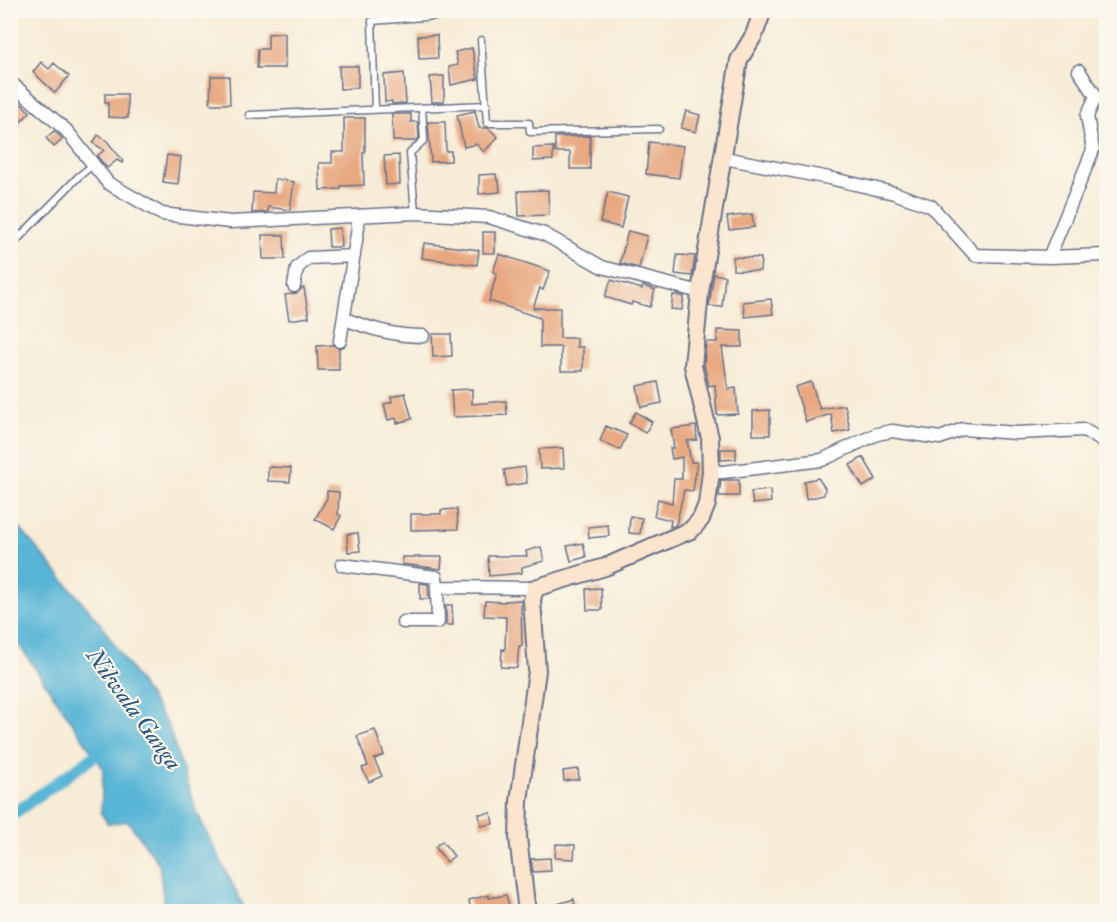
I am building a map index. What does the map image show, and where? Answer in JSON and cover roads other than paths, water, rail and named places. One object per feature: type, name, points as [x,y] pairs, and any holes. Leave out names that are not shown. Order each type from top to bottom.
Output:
[{"type":"main road","points":[[527,912],[518,838],[519,801],[537,677],[532,600],[535,588],[605,567],[691,530],[701,519],[707,504],[711,472],[710,438],[693,366],[700,292],[739,60],[754,35],[763,10]]},
{"type":"street","points":[[1049,257],[1092,150],[1087,116],[1096,96],[1079,71]]},
{"type":"street","points":[[10,82],[66,130],[108,183],[162,214],[230,222],[415,213],[489,217],[543,234],[602,267],[700,292]]},
{"type":"street","points":[[724,158],[894,193],[931,206],[975,255],[1049,257],[1107,255]]},
{"type":"street","points":[[340,341],[358,217]]},
{"type":"street","points":[[294,286],[297,268],[308,258],[354,256]]},
{"type":"street","points":[[345,319],[368,328],[404,336],[423,336]]},
{"type":"street","points":[[711,472],[822,460],[877,434],[892,431],[940,438],[963,429],[1016,432],[1084,430],[1107,443]]},
{"type":"street","points":[[342,565],[435,577],[438,622],[403,622]]},
{"type":"street","points":[[437,588],[535,588]]},
{"type":"lane","points":[[375,109],[372,21],[436,16]]},
{"type":"lane","points":[[481,40],[487,123],[529,123],[530,132],[659,129]]},
{"type":"lane","points":[[249,115],[487,105]]},
{"type":"lane","points":[[415,213],[410,153],[424,140],[422,108]]},
{"type":"lane","points":[[10,247],[79,176],[93,165]]},
{"type":"water","name":"Nilwala Ganga","points":[[11,518],[100,623],[168,725],[196,811],[246,911],[165,911],[159,864],[128,821],[108,824],[101,813],[103,768],[11,633]]},
{"type":"waterway","points":[[10,816],[107,747]]}]
